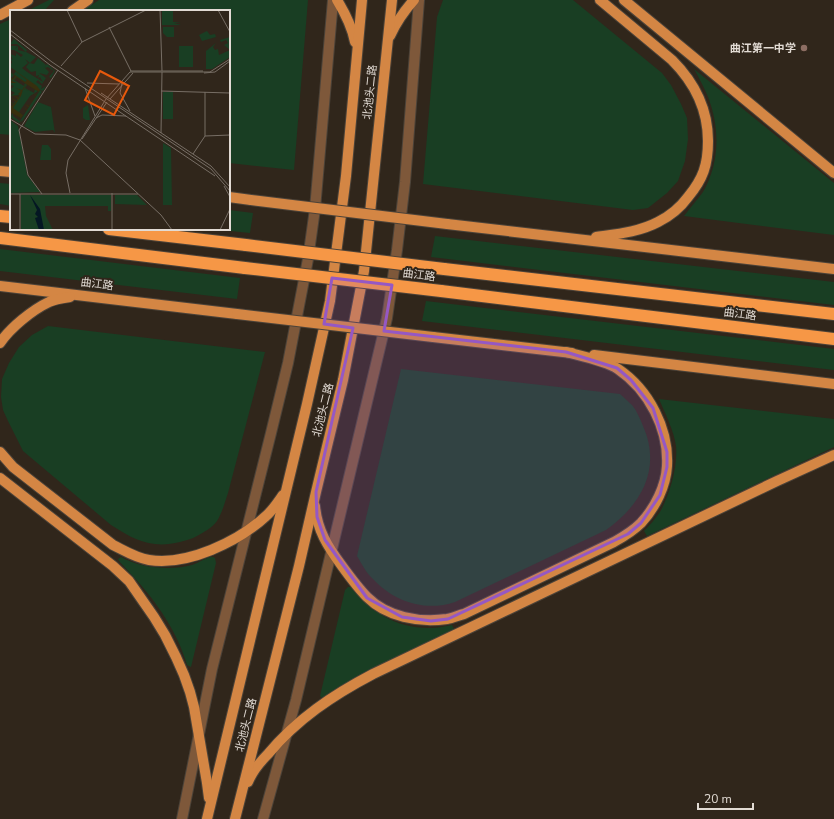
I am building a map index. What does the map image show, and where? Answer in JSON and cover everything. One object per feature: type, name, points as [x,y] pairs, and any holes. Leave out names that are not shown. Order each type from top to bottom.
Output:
[{"type":"highway","points":[[0,216],[10,217]]},
{"type":"highway","name":"曲江路","points":[[118,230],[834,314]]},
{"type":"highway","name":"曲江路","points":[[0,238],[834,339]]},
{"type":"main road","points":[[0,15],[28,0]]},
{"type":"main road","points":[[73,10],[88,0]]},
{"type":"main road","points":[[338,0],[353,34],[357,53]]},
{"type":"main road","name":"北池头二路","points":[[207,819],[307,404],[330,301],[346,176],[362,0]]},
{"type":"main road","name":"北池头二路","points":[[235,819],[299,566],[343,380],[364,272],[392,0]]},
{"type":"main road","points":[[387,47],[390,36],[395,27],[414,0]]},
{"type":"main road","points":[[583,240],[646,228],[670,215],[682,205],[698,184],[704,172],[707,160],[708,131],[706,118],[698,94],[690,80],[672,60],[600,0]]},
{"type":"main road","points":[[624,0],[834,174]]},
{"type":"main road","points":[[0,170],[10,172]]},
{"type":"main road","points":[[230,197],[834,269]]},
{"type":"main road","name":"曲江路","points":[[0,286],[834,384]]},
{"type":"main road","points":[[0,343],[12,329],[34,310],[49,302],[62,298],[82,296]]},
{"type":"main road","points":[[316,492],[315,506],[322,535],[367,598],[391,613],[417,620],[431,621],[448,619],[464,614],[614,542],[628,534],[641,523],[653,508],[660,495],[667,468],[667,452],[664,437],[653,408],[645,395],[631,380],[617,368],[566,352]]},
{"type":"main road","points":[[0,452],[13,467],[113,544],[139,558],[150,560],[180,560],[197,556],[224,544],[255,525],[267,515],[284,494],[288,484]]},
{"type":"main road","points":[[240,798],[250,778],[262,760],[278,742],[300,721],[347,688],[373,674],[834,455]]},
{"type":"main road","points":[[0,478],[113,566],[129,581],[154,616],[176,657],[190,692],[199,734],[210,806]]},
{"type":"street","points":[[182,819],[212,669],[288,363],[308,259],[315,209],[333,0]]},
{"type":"street","points":[[263,819],[296,700],[387,318],[405,182],[419,0]]},
{"type":"highlighted area","points":[[332,278],[392,285],[384,331],[566,352],[617,368],[631,380],[653,408],[667,452],[667,467],[660,495],[641,523],[628,534],[448,619],[431,621],[402,617],[367,598],[325,540],[317,517],[316,492],[353,328],[324,324]]},
{"type":"green space","points":[[49,0],[54,0],[45,10],[29,10]]},
{"type":"green space","points":[[99,0],[308,0],[294,170],[230,163],[230,10],[84,10]]},
{"type":"green space","points":[[443,0],[573,0],[662,73],[671,85],[687,118],[688,139],[685,161],[678,181],[667,193],[648,208],[633,210],[423,184],[437,17]]},
{"type":"green space","points":[[10,19],[10,135],[0,134],[0,24]]},
{"type":"green space","points":[[694,69],[834,183],[834,235],[684,216],[703,192],[709,181],[713,169],[716,145],[715,121],[712,109],[705,90]]},
{"type":"green space","points":[[0,183],[10,184],[10,206],[0,204]]},
{"type":"green space","points":[[230,210],[253,213],[250,233],[222,230],[230,230]]},
{"type":"green space","points":[[435,236],[834,282],[834,305],[431,257]]},
{"type":"green space","points":[[0,249],[240,278],[237,299],[0,271]]},
{"type":"green space","points":[[426,301],[834,349],[834,370],[422,321]]},
{"type":"green space","points":[[48,326],[265,352],[228,493],[219,518],[210,528],[193,538],[170,544],[152,544],[136,539],[111,525],[23,451],[3,410],[1,397],[2,379],[9,363],[19,347],[32,335]]},
{"type":"green space","points":[[401,369],[620,394],[632,405],[638,415],[648,442],[650,457],[649,471],[645,485],[629,509],[606,530],[455,602],[433,606],[411,603],[401,599],[381,587],[364,568],[357,556]]},
{"type":"green space","points":[[659,399],[834,419],[834,447],[647,536],[644,531],[658,515],[664,505],[670,488],[676,462],[675,440]]},
{"type":"green space","points":[[121,557],[137,564],[165,568],[184,567],[210,557],[215,558],[216,563],[191,667],[187,665],[179,643],[162,612],[119,561],[118,559]]},
{"type":"green space","points":[[348,587],[351,587],[376,611],[396,622],[419,628],[434,628],[452,625],[454,629],[340,686],[322,698],[320,696],[345,590]]},
{"type":"place","name":"曲江第一中学","points":[[804,48]]}]
